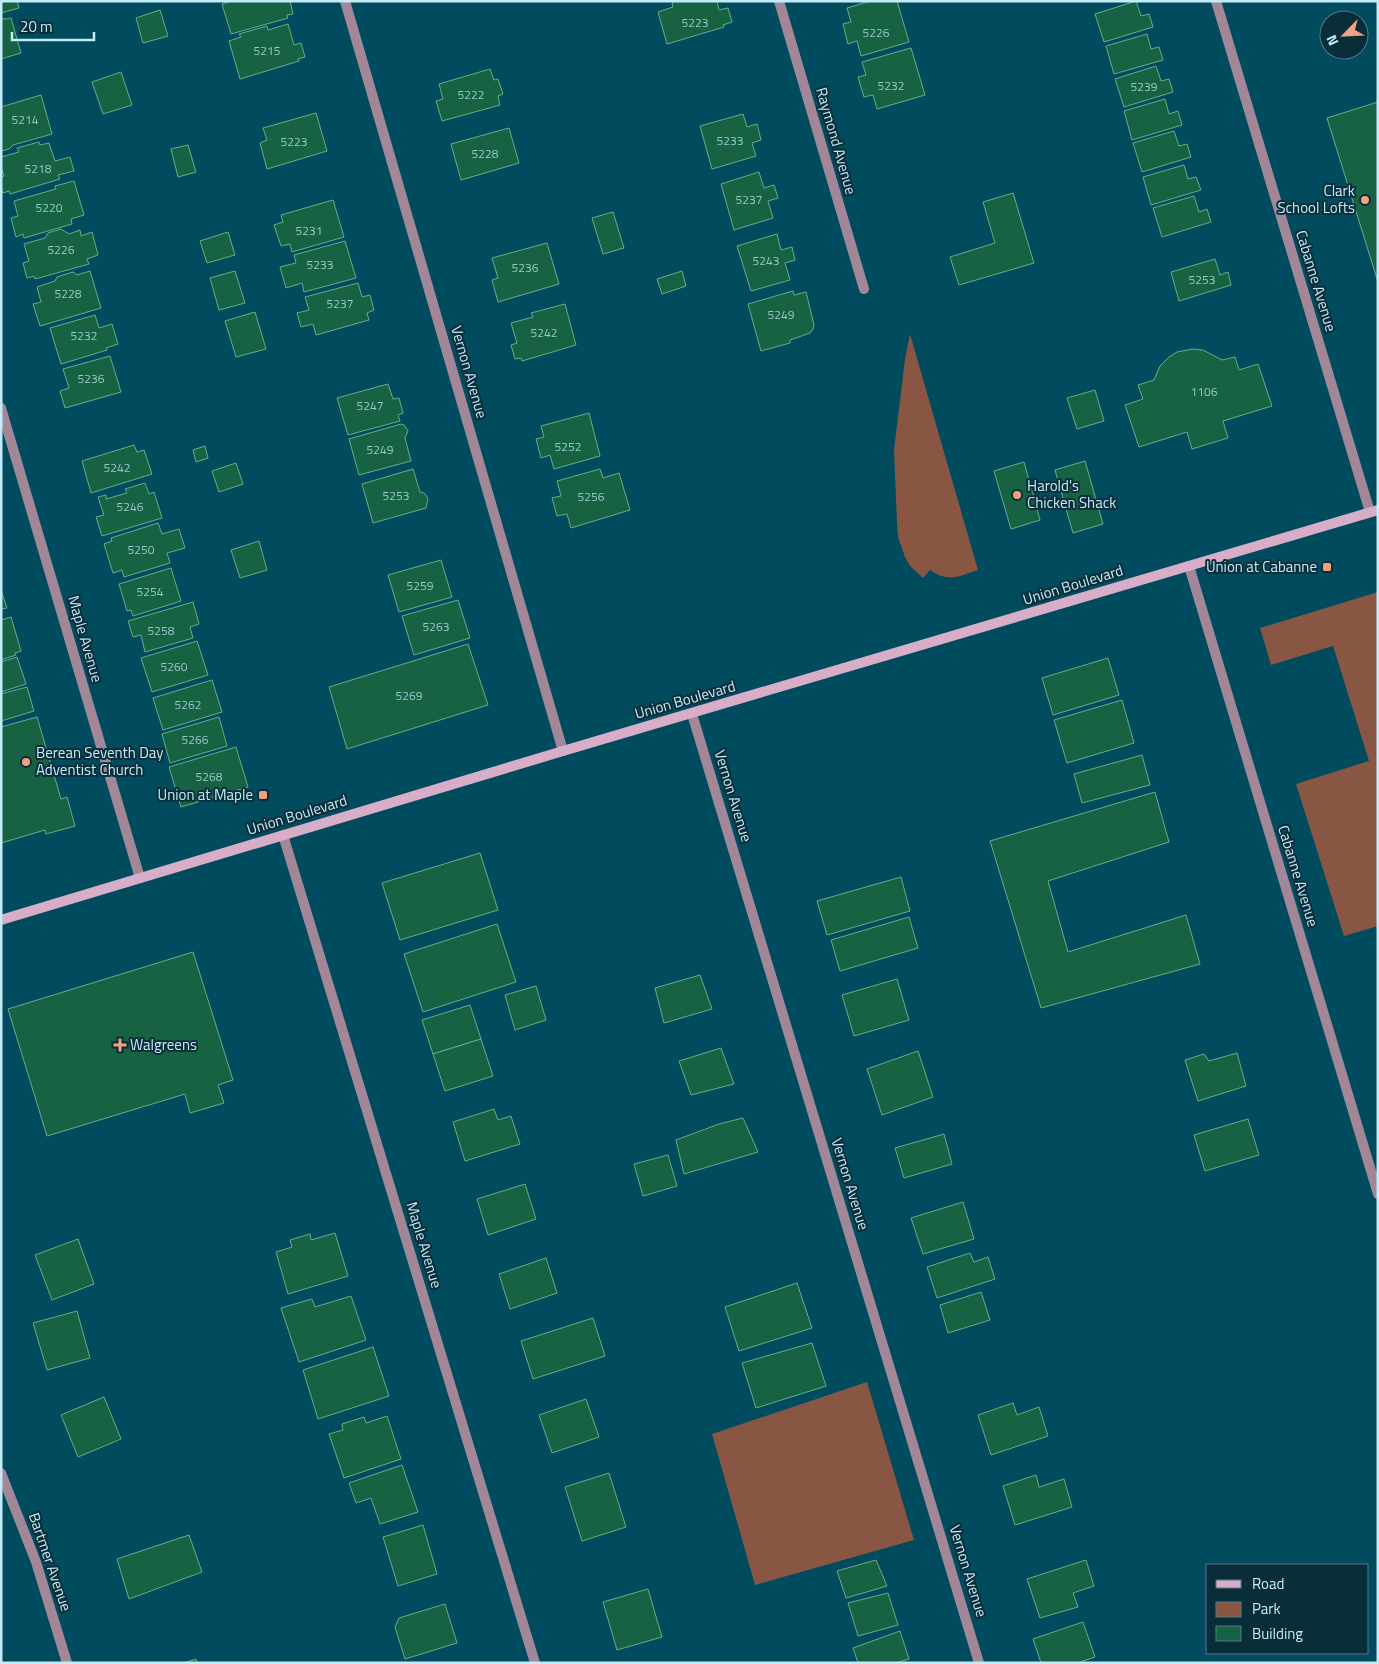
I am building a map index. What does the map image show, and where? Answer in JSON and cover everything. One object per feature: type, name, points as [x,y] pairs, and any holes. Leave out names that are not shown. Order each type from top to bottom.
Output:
[{"type":"main road","name":"Union Boulevard","points":[[1,920],[563,751],[1374,511]]},
{"type":"street","name":"Vernon Avenue","points":[[345,1],[563,751]]},
{"type":"street","name":"Raymond Avenue","points":[[779,1],[864,289]]},
{"type":"street","name":"Cabanne Avenue","points":[[1216,1],[1374,511]]},
{"type":"street","name":"Maple Avenue","points":[[1,408],[140,878]]},
{"type":"street","name":"Cabanne Avenue","points":[[1189,566],[1378,1194]]},
{"type":"street","name":"Vernon Avenue","points":[[692,714],[980,1663]]},
{"type":"street","name":"Maple Avenue","points":[[284,835],[535,1663]]},
{"type":"street","name":"Bartmer Avenue","points":[[1,1473],[36,1562],[67,1663]]},
{"type":"green space","points":[[910,334],[978,570],[954,577],[943,576],[930,570],[923,578],[910,566],[898,537],[894,450],[905,359]]},
{"type":"green space","points":[[1378,592],[1378,926],[1344,936],[1296,784],[1369,761],[1333,646],[1271,665],[1260,628]]},
{"type":"green space","points":[[867,1382],[914,1540],[755,1585],[712,1434]]},
{"type":"building","points":[[1,1],[17,1],[19,8],[1,13]]},
{"type":"building","points":[[232,1],[290,1],[293,14],[287,15],[288,18],[231,34],[222,4]]},
{"type":"building","points":[[673,1],[717,1],[719,10],[728,8],[732,22],[723,25],[724,27],[667,44],[658,12],[673,7]]},
{"type":"building","points":[[871,1],[897,1],[909,42],[861,56],[857,41],[848,44],[843,24],[851,22],[847,8]]},
{"type":"building","points":[[1136,1],[1141,16],[1149,14],[1153,27],[1104,42],[1095,14]]},
{"type":"building","points":[[160,10],[168,36],[143,43],[136,18]]},
{"type":"building","points":[[1,18],[11,18],[21,53],[1,59]]},
{"type":"building","points":[[288,24],[294,45],[301,43],[305,57],[298,59],[299,61],[240,79],[229,41],[241,37],[239,34],[267,26],[268,30]]},
{"type":"building","points":[[1147,34],[1151,49],[1159,47],[1163,60],[1114,74],[1106,46]]},
{"type":"building","points":[[911,48],[925,95],[877,109],[873,95],[864,97],[858,77],[866,75],[862,62]]},
{"type":"building","points":[[1156,66],[1161,81],[1169,79],[1173,92],[1124,107],[1115,79]]},
{"type":"building","points":[[490,69],[494,80],[498,79],[503,94],[498,96],[500,105],[442,121],[436,101],[443,99],[439,84]]},
{"type":"building","points":[[121,72],[132,105],[103,114],[92,82]]},
{"type":"building","points":[[41,95],[52,134],[13,145],[9,149],[1,151],[1,107]]},
{"type":"building","points":[[1165,99],[1169,114],[1178,111],[1182,125],[1132,140],[1124,111]]},
{"type":"building","name":"Clark School Lofts","points":[[1378,102],[1378,282],[1327,118]]},
{"type":"building","points":[[316,113],[327,151],[267,169],[260,143],[267,140],[263,128]]},
{"type":"building","points":[[743,114],[747,127],[757,124],[761,140],[752,143],[756,156],[712,169],[700,126]]},
{"type":"building","points":[[509,128],[519,163],[461,180],[451,144]]},
{"type":"building","points":[[1174,131],[1179,146],[1187,144],[1191,157],[1142,172],[1133,143]]},
{"type":"building","points":[[39,142],[40,145],[49,143],[55,161],[70,157],[74,171],[58,175],[60,179],[10,194],[9,191],[3,193],[1,177],[4,176],[1,167],[1,157],[19,152],[17,148]]},
{"type":"building","points":[[188,145],[196,172],[178,177],[171,149]]},
{"type":"building","points":[[1184,165],[1188,179],[1196,177],[1201,190],[1151,205],[1143,177]]},
{"type":"building","points":[[759,172],[764,188],[774,185],[778,198],[768,201],[773,218],[734,230],[721,184]]},
{"type":"building","points":[[74,181],[84,215],[71,219],[72,224],[24,238],[23,234],[16,237],[11,218],[18,216],[14,201],[56,189],[55,186]]},
{"type":"building","points":[[1013,193],[1034,263],[959,285],[950,257],[995,243],[983,202]]},
{"type":"building","points":[[1194,196],[1199,212],[1207,209],[1211,222],[1162,237],[1153,208]]},
{"type":"building","points":[[333,200],[344,237],[292,252],[290,244],[281,246],[274,225],[283,222],[281,215]]},
{"type":"building","points":[[613,212],[624,248],[603,254],[592,218]]},
{"type":"building","points":[[61,229],[69,234],[80,230],[81,236],[92,232],[98,255],[87,259],[89,264],[35,279],[34,276],[27,278],[23,263],[29,261],[24,244],[45,238],[48,233]]},
{"type":"building","points":[[228,232],[235,255],[207,263],[200,241]]},
{"type":"building","points":[[777,234],[781,250],[792,247],[795,260],[785,263],[790,280],[751,291],[737,246]]},
{"type":"building","points":[[345,241],[356,278],[304,292],[302,283],[286,288],[280,267],[296,263],[294,255]]},
{"type":"building","points":[[547,243],[559,284],[498,302],[492,280],[498,278],[492,258]]},
{"type":"building","points":[[1215,259],[1220,275],[1228,272],[1231,285],[1179,301],[1171,272]]},
{"type":"building","points":[[90,271],[101,308],[40,326],[33,304],[41,302],[37,287],[55,281],[57,277],[73,272],[77,275]]},
{"type":"building","points":[[235,271],[245,303],[219,310],[210,278]]},
{"type":"building","points":[[682,271],[686,286],[662,294],[657,279]]},
{"type":"building","points":[[358,283],[362,297],[370,295],[374,310],[367,313],[369,320],[316,335],[313,324],[301,327],[297,313],[309,310],[305,297]]},
{"type":"building","points":[[793,291],[794,295],[806,292],[814,325],[813,329],[810,333],[790,340],[790,343],[761,351],[748,304]]},
{"type":"building","points":[[565,304],[576,345],[522,361],[521,358],[515,359],[511,345],[517,343],[511,323],[533,317],[531,313]]},
{"type":"building","points":[[255,312],[266,349],[236,357],[225,321]]},
{"type":"building","points":[[95,315],[99,328],[112,324],[118,344],[106,348],[107,350],[61,364],[50,328]]},
{"type":"building","points":[[1192,349],[1203,350],[1222,360],[1235,357],[1239,370],[1258,364],[1272,406],[1223,421],[1228,438],[1192,449],[1187,432],[1139,447],[1125,405],[1143,399],[1138,385],[1154,380],[1160,366],[1169,357],[1177,352]]},
{"type":"building","points":[[110,356],[121,392],[65,408],[60,391],[69,388],[63,369]]},
{"type":"building","points":[[388,384],[393,399],[399,398],[403,413],[398,415],[400,421],[348,435],[337,398]]},
{"type":"building","points":[[1095,390],[1104,421],[1077,429],[1067,398]]},
{"type":"building","points":[[589,413],[600,456],[554,469],[550,455],[541,458],[536,439],[544,437],[541,426]]},
{"type":"building","points":[[401,424],[408,431],[405,438],[411,461],[359,475],[349,439]]},
{"type":"building","points":[[134,445],[137,452],[144,450],[152,474],[91,493],[82,461]]},
{"type":"building","points":[[205,446],[208,458],[196,462],[193,450]]},
{"type":"building","points":[[1085,461],[1103,524],[1073,533],[1055,470]]},
{"type":"building","name":"Harold's Chicken Shack","points":[[1024,462],[1040,520],[1011,529],[994,471]]},
{"type":"building","points":[[236,463],[243,484],[219,492],[212,471]]},
{"type":"building","points":[[413,469],[420,492],[424,493],[428,498],[426,508],[373,523],[362,484]]},
{"type":"building","points":[[600,469],[603,478],[619,473],[630,510],[571,528],[567,514],[557,516],[552,498],[561,496],[557,481]]},
{"type":"building","points":[[145,483],[149,494],[154,492],[162,518],[102,536],[96,517],[104,515],[98,497],[106,495],[106,499],[127,493],[125,489]]},
{"type":"building","points":[[158,523],[162,534],[179,529],[185,548],[167,553],[170,563],[124,577],[122,570],[113,573],[104,544],[112,541],[111,538]]},
{"type":"building","points":[[259,541],[267,570],[240,578],[231,550]]},
{"type":"building","points":[[441,560],[452,597],[399,612],[388,575]]},
{"type":"building","points":[[171,568],[181,601],[133,616],[131,610],[127,611],[119,584]]},
{"type":"building","points":[[1,590],[7,608],[1,609]]},
{"type":"building","points":[[458,600],[470,638],[414,655],[402,616]]},
{"type":"building","points":[[193,602],[199,624],[190,627],[193,638],[145,652],[141,635],[133,637],[128,621]]},
{"type":"building","points":[[11,617],[21,651],[15,653],[16,655],[1,660],[1,620]]},
{"type":"building","points":[[197,641],[208,675],[152,692],[141,658]]},
{"type":"building","points":[[468,644],[488,705],[347,749],[329,687]]},
{"type":"building","points":[[17,657],[26,684],[1,692],[1,662]]},
{"type":"building","points":[[1108,658],[1119,695],[1053,715],[1042,678]]},
{"type":"building","points":[[212,680],[222,712],[163,730],[153,698]]},
{"type":"building","points":[[27,687],[34,711],[1,721],[1,694]]},
{"type":"building","points":[[1122,700],[1134,743],[1067,763],[1054,720]]},
{"type":"building","name":"Berean Seventh Day Adventist Church","points":[[37,717],[61,799],[67,797],[75,826],[46,834],[45,830],[1,843],[1,727]]},
{"type":"building","points":[[219,717],[227,746],[170,763],[162,734]]},
{"type":"building","points":[[236,747],[248,787],[181,807],[169,767]]},
{"type":"building","points":[[1142,755],[1150,785],[1082,803],[1074,774]]},
{"type":"building","points":[[1155,792],[1169,842],[1048,881],[1068,952],[1186,915],[1200,964],[1041,1008],[990,841]]},
{"type":"building","points":[[480,853],[498,910],[400,940],[382,883]]},
{"type":"building","points":[[901,877],[910,911],[827,935],[817,901]]},
{"type":"building","points":[[909,917],[918,948],[840,971],[831,940]]},
{"type":"building","points":[[497,924],[516,982],[423,1012],[404,954]]},
{"type":"building","name":"Walgreens","points":[[193,952],[233,1080],[218,1085],[224,1103],[190,1113],[185,1094],[47,1136],[8,1009]]},
{"type":"building","points":[[700,975],[712,1009],[664,1023],[655,988]]},
{"type":"building","points":[[897,979],[909,1020],[854,1036],[842,995]]},
{"type":"building","points":[[536,986],[546,1020],[515,1030],[505,995]]},
{"type":"building","points":[[470,1005],[481,1039],[433,1054],[422,1020]]},
{"type":"building","points":[[481,1039],[493,1076],[445,1091],[433,1054]]},
{"type":"building","points":[[721,1048],[734,1084],[691,1095],[679,1061]]},
{"type":"building","points":[[918,1051],[933,1097],[882,1115],[867,1069]]},
{"type":"building","points":[[1237,1053],[1246,1086],[1198,1101],[1185,1060],[1204,1054],[1209,1061]]},
{"type":"building","points":[[494,1109],[498,1120],[511,1116],[520,1144],[465,1161],[453,1122]]},
{"type":"building","points":[[743,1118],[758,1152],[684,1174],[676,1140],[719,1124]]},
{"type":"building","points":[[1248,1119],[1259,1155],[1205,1171],[1194,1135]]},
{"type":"building","points":[[944,1134],[952,1164],[904,1178],[895,1148]]},
{"type":"building","points":[[668,1155],[677,1186],[643,1196],[634,1164]]},
{"type":"building","points":[[525,1184],[536,1219],[488,1235],[477,1199]]},
{"type":"building","points":[[963,1202],[974,1239],[923,1254],[911,1218]]},
{"type":"building","points":[[335,1233],[348,1276],[288,1294],[276,1252],[292,1247],[290,1240],[310,1234],[311,1240]]},
{"type":"building","points":[[78,1239],[94,1284],[52,1300],[35,1255]]},
{"type":"building","points":[[970,1253],[974,1262],[988,1257],[995,1279],[937,1298],[927,1267]]},
{"type":"building","points":[[546,1258],[557,1293],[510,1309],[499,1274]]},
{"type":"building","points":[[797,1283],[812,1328],[739,1351],[725,1307]]},
{"type":"building","points":[[981,1292],[990,1320],[948,1333],[940,1305]]},
{"type":"building","points":[[351,1296],[366,1340],[299,1362],[281,1308],[312,1299],[315,1307]]},
{"type":"building","points":[[77,1311],[90,1358],[47,1370],[33,1323]]},
{"type":"building","points":[[593,1318],[605,1356],[533,1379],[521,1341]]},
{"type":"building","points":[[812,1343],[826,1386],[756,1408],[742,1363]]},
{"type":"building","points":[[373,1347],[389,1396],[318,1419],[303,1370]]},
{"type":"building","points":[[104,1397],[121,1439],[78,1457],[61,1415]]},
{"type":"building","points":[[586,1399],[599,1437],[552,1453],[539,1415]]},
{"type":"building","points":[[1013,1403],[1017,1415],[1039,1407],[1048,1436],[991,1455],[978,1415]]},
{"type":"building","points":[[387,1416],[401,1459],[344,1478],[329,1434],[343,1430],[342,1424],[364,1417],[366,1423]]},
{"type":"building","points":[[402,1465],[418,1512],[380,1524],[371,1498],[356,1503],[349,1483]]},
{"type":"building","points":[[609,1473],[626,1527],[582,1541],[565,1487]]},
{"type":"building","points":[[1036,1475],[1039,1487],[1064,1479],[1072,1507],[1015,1525],[1003,1486]]},
{"type":"building","points":[[423,1525],[437,1574],[398,1586],[383,1537]]},
{"type":"building","points":[[189,1535],[202,1572],[129,1599],[117,1559]]},
{"type":"building","points":[[876,1560],[887,1586],[846,1598],[837,1571]]},
{"type":"building","points":[[1086,1560],[1094,1586],[1073,1593],[1078,1607],[1040,1618],[1027,1579]]},
{"type":"building","points":[[648,1589],[662,1637],[617,1650],[603,1602]]},
{"type":"building","points":[[888,1593],[898,1625],[858,1636],[848,1603]]},
{"type":"building","points":[[445,1604],[457,1643],[405,1659],[395,1627],[399,1618]]},
{"type":"building","points":[[1083,1622],[1095,1657],[1077,1663],[1041,1663],[1033,1639]]},
{"type":"building","points":[[900,1631],[909,1659],[895,1663],[858,1663],[853,1648]]},
{"type":"building","points":[[196,1659],[197,1663],[183,1663]]},
{"type":"place","name":"Clark School Lofts","points":[[1365,200]]},
{"type":"place","name":"Harold's Chicken Shack","points":[[1017,495]]},
{"type":"place","name":"Union at Cabanne","points":[[1327,567]]},
{"type":"place","name":"Berean Seventh Day Adventist Church","points":[[26,762]]},
{"type":"place","name":"Union at Maple","points":[[263,795]]},
{"type":"place","name":"Walgreens","points":[[120,1045]]}]
